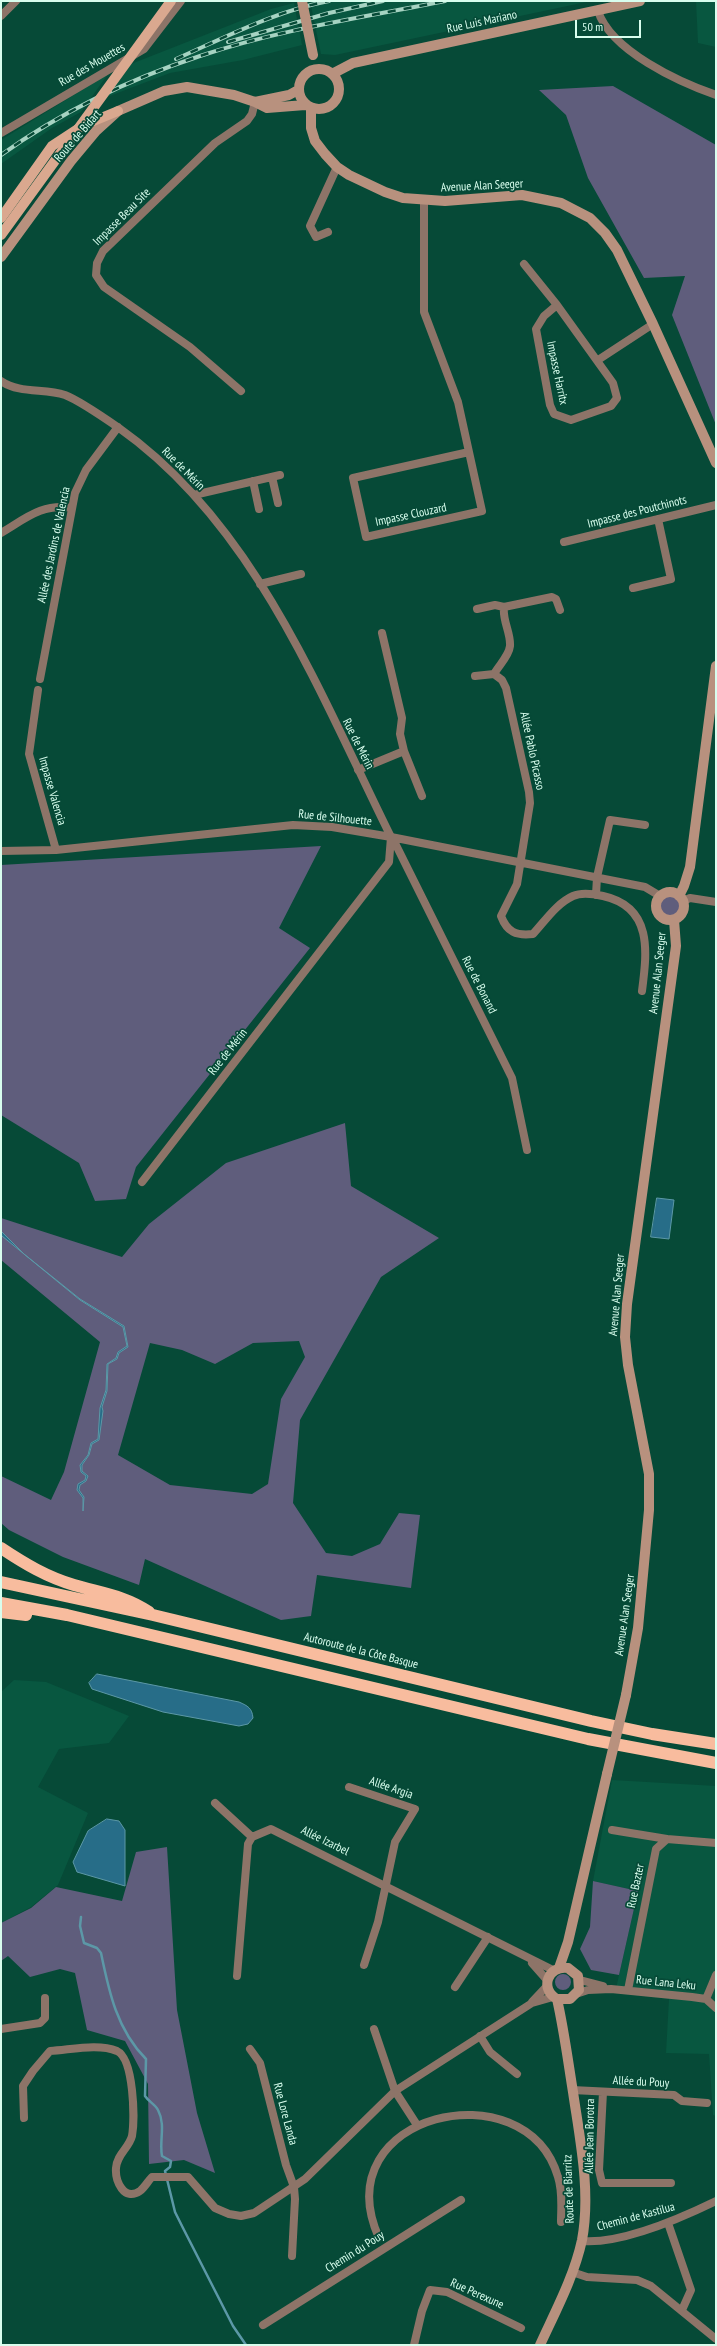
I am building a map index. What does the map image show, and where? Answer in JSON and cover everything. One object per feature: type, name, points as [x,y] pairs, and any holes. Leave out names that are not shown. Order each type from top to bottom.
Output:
[{"type":"highway","points":[[1,1548],[34,1570],[74,1585],[134,1602],[153,1615]]},
{"type":"highway","name":"Autoroute de la Côte Basque","points":[[1,1582],[153,1615],[591,1721],[652,1734],[716,1744]]},
{"type":"highway","points":[[1,1603],[67,1615],[588,1739],[716,1763]]},
{"type":"highway","points":[[1,1612],[47,1618],[67,1615]]},
{"type":"main road","points":[[1,235],[171,1]]},
{"type":"main road","points":[[302,1],[316,69]]},
{"type":"main road","name":"Rue Luis Mariano","points":[[332,74],[353,63],[640,1]]},
{"type":"main road","points":[[316,69],[324,70],[332,74],[339,86],[336,100],[325,109],[308,107],[298,90],[301,79],[316,69]]},
{"type":"main road","name":"Route de Bidart","points":[[1,257],[96,131],[118,111],[150,96],[180,87],[207,89],[255,102],[267,108],[308,107]]},
{"type":"main road","name":"Route de Bidart","points":[[255,102],[289,95],[298,90]]},
{"type":"main road","name":"Avenue Alan Seeger","points":[[308,107],[311,128],[315,141],[336,167],[362,183],[385,192],[424,201],[472,200],[522,195],[562,203],[575,208],[590,218],[605,233],[617,250],[653,324],[716,462]]},
{"type":"main road","points":[[1,218],[52,146],[84,125],[118,111]]},
{"type":"main road","points":[[681,898],[672,892],[660,896],[656,904],[658,913],[665,920],[674,920],[683,910],[681,898],[690,866],[716,666]]},
{"type":"main road","name":"Avenue Alan Seeger","points":[[556,1969],[568,1942],[626,1695],[638,1628],[650,1510],[649,1474],[628,1365],[625,1337],[627,1304],[676,946],[674,920]]},
{"type":"main road","points":[[562,2024],[580,1980],[572,1969],[568,1942]]},
{"type":"main road","points":[[572,1969],[556,1969],[547,1983],[555,1998],[573,1997]]},
{"type":"main road","name":"Route de Biarritz","points":[[540,2345],[572,2272],[582,2240],[585,2205],[584,2178],[572,2090],[562,2024],[555,1998]]},
{"type":"street","points":[[1,16],[16,1]]},
{"type":"street","name":"Rue des Mouettes","points":[[1,133],[144,49],[181,1]]},
{"type":"street","points":[[598,11],[606,28],[637,56],[658,70],[716,95]]},
{"type":"street","name":"Impasse Beau Site","points":[[241,391],[190,347],[104,287],[96,275],[97,263],[102,251],[215,144],[247,121],[252,114],[255,102]]},
{"type":"street","points":[[328,232],[316,237],[310,226],[336,167]]},
{"type":"street","name":"Impasse Clouzard","points":[[424,201],[424,312],[458,402],[482,511],[366,537],[353,478],[469,452]]},
{"type":"street","name":"Impasse Harritx","points":[[524,264],[557,305],[613,382],[617,398],[611,406],[571,420],[554,414],[550,405],[536,329],[544,316],[557,305]]},
{"type":"street","points":[[598,360],[653,324]]},
{"type":"street","name":"Rue de Mérin","points":[[1,382],[9,387],[65,395],[118,427],[171,470],[194,496],[241,552],[291,637],[391,837],[389,862],[142,1182]]},
{"type":"street","name":"Allée des Jardins de Valencia","points":[[40,679],[75,493],[86,470],[118,427]]},
{"type":"street","points":[[194,496],[276,476],[278,503]]},
{"type":"street","points":[[253,481],[259,509]]},
{"type":"street","name":"Impasse des Poutchinots","points":[[564,542],[716,505]]},
{"type":"street","points":[[1,533],[41,510],[57,506],[72,508]]},
{"type":"street","points":[[632,588],[671,579],[658,519]]},
{"type":"street","points":[[260,584],[301,574]]},
{"type":"street","points":[[477,609],[495,605],[504,607],[552,597],[556,599],[560,610]]},
{"type":"street","points":[[474,676],[494,674],[499,664],[507,655],[510,646],[504,607]]},
{"type":"street","points":[[382,633],[402,718],[400,734],[404,751],[422,796]]},
{"type":"street","name":"Allée Pablo Picasso","points":[[494,674],[502,680],[506,688],[529,792],[530,803],[517,884],[501,916],[505,927],[519,936],[533,934],[559,906],[574,895],[596,895],[613,898],[633,912],[644,931],[647,953],[642,991]]},
{"type":"street","name":"Impasse Valencia","points":[[38,690],[29,754],[56,850]]},
{"type":"street","points":[[358,770],[404,751]]},
{"type":"street","points":[[596,895],[597,877],[610,820],[645,825]]},
{"type":"street","name":"Rue de Silhouette","points":[[1,851],[56,850],[293,825],[332,827],[391,837],[645,887],[660,896]]},
{"type":"street","name":"Rue de Bonand","points":[[391,837],[512,1078],[527,1150]]},
{"type":"street","points":[[681,898],[716,902]]},
{"type":"street","name":"Allée Argia","points":[[349,1787],[415,1809],[395,1842],[386,1885]]},
{"type":"street","points":[[215,1803],[252,1837],[247,1853],[237,1976]]},
{"type":"street","name":"Allée Izarbel","points":[[252,1837],[264,1830],[278,1831],[488,1937],[530,1960],[556,1969]]},
{"type":"street","points":[[612,1830],[668,1839],[716,1843]]},
{"type":"street","name":"Rue Bazter","points":[[628,1990],[656,1849],[668,1839]]},
{"type":"street","points":[[364,1964],[378,1922],[386,1885]]},
{"type":"street","points":[[455,1987],[488,1937]]},
{"type":"street","points":[[530,1960],[547,1983],[532,2003]]},
{"type":"street","points":[[706,1999],[716,1975]]},
{"type":"street","name":"Rue Lana Leku","points":[[580,1980],[611,1989]]},
{"type":"street","name":"Rue Lana Leku","points":[[573,1997],[588,1990],[628,1990],[706,1999],[716,2008]]},
{"type":"street","points":[[1,2029],[40,2023],[45,2018],[45,1998]]},
{"type":"street","points":[[24,2118],[23,2086],[33,2071],[50,2051],[100,2048],[118,2052],[128,2062],[133,2100],[132,2136],[119,2156],[116,2178],[121,2189],[126,2193],[135,2193],[141,2190],[152,2177],[188,2177],[195,2183],[215,2208],[229,2214],[241,2216],[254,2213],[294,2187],[395,2091],[532,2003],[555,1998]]},
{"type":"street","points":[[374,2028],[395,2091],[417,2125]]},
{"type":"street","points":[[480,2036],[490,2052],[517,2074]]},
{"type":"street","name":"Rue Lore Landa","points":[[250,2049],[260,2063],[286,2165],[294,2187],[295,2199],[292,2256]]},
{"type":"street","name":"Allée du Pouy","points":[[572,2090],[674,2095],[682,2101],[707,2103]]},
{"type":"street","name":"Allée Jean Borotra","points":[[603,2092],[599,2170],[602,2183],[671,2183]]},
{"type":"street","points":[[379,2238],[372,2217],[371,2186],[374,2171],[387,2147],[417,2125],[444,2116],[477,2116],[508,2121],[522,2129],[544,2150],[553,2163],[559,2178],[562,2196],[561,2222]]},
{"type":"street","name":"Chemin du Pouy","points":[[263,2324],[461,2200]]},
{"type":"street","name":"Chemin de Kastilua","points":[[582,2240],[598,2240],[668,2223],[716,2201]]},
{"type":"street","points":[[668,2223],[691,2290],[682,2310]]},
{"type":"street","points":[[572,2272],[587,2277],[638,2280],[651,2286],[716,2339]]},
{"type":"street","name":"Rue Perexune","points":[[414,2345],[422,2311],[430,2290],[447,2292],[521,2328]]},
{"type":"shaded area","points":[[310,1],[591,1],[335,55],[321,54]]},
{"type":"shaded area","points":[[696,1],[716,1],[716,47],[698,43]]},
{"type":"shaded area","points":[[294,3],[302,45],[243,60],[170,73],[107,97],[131,64],[271,9]]},
{"type":"shaded area","points":[[108,74],[81,112],[52,128],[1,164],[1,140]]},
{"type":"shaded area","points":[[613,86],[716,145],[716,425],[672,315],[685,276],[644,278],[588,178],[566,115],[539,90]]},
{"type":"shaded area","points":[[321,846],[279,928],[310,948],[136,1167],[126,1199],[95,1201],[79,1163],[1,1115],[1,865]]},
{"type":"shaded area","points":[[670,895],[674,896],[680,902],[680,910],[674,916],[670,917],[666,916],[660,910],[659,906],[660,902],[666,896]]},
{"type":"shaded area","points":[[345,1123],[351,1186],[439,1238],[381,1277],[300,1420],[293,1503],[326,1553],[352,1556],[380,1544],[399,1513],[420,1515],[411,1588],[317,1575],[311,1616],[281,1620],[145,1559],[139,1585],[63,1557],[9,1530],[1,1523],[1,1476],[51,1500],[64,1472],[100,1342],[1,1260],[1,1218],[122,1257],[149,1224],[226,1163]],"holes":[[[299,1341],[305,1357],[281,1399],[268,1484],[252,1494],[170,1485],[118,1455],[150,1343],[182,1350],[215,1364],[253,1343]]]},
{"type":"shaded area","points":[[14,1680],[46,1682],[129,1716],[109,1743],[59,1749],[38,1787],[88,1813],[58,1885],[31,1907],[1,1923],[1,1692]]},
{"type":"shaded area","points":[[612,1780],[716,1786],[716,2116],[713,2115],[709,2054],[666,2053],[669,1999],[615,1993],[638,1891],[593,1881]]},
{"type":"shaded area","points":[[167,1847],[177,2010],[197,2113],[215,2173],[184,2160],[149,2164],[148,2084],[125,2041],[87,2030],[75,1973],[60,1969],[30,1977],[8,1956],[1,1961],[1,1923],[31,1908],[56,1887],[122,1901],[136,1852]]},
{"type":"shaded area","points":[[593,1881],[638,1891],[619,1975],[591,1970],[580,1949],[590,1927]]},
{"type":"shaded area","points":[[560,1974],[566,1974],[571,1979],[569,1988],[566,1990],[560,1990],[555,1985],[555,1979]]},
{"type":"water","points":[[657,1198],[674,1200],[669,1239],[651,1237]]},
{"type":"water","points":[[1,1231],[24,1254],[80,1299],[124,1326],[128,1347],[119,1353],[117,1359],[108,1364],[107,1391],[102,1407],[103,1411],[99,1440],[92,1444],[89,1455],[82,1465],[82,1471],[88,1476],[86,1481],[80,1485],[79,1490],[84,1497],[83,1511],[83,1498],[77,1490],[78,1484],[85,1480],[86,1476],[81,1472],[80,1465],[88,1455],[91,1443],[98,1439],[100,1408],[106,1390],[107,1364],[116,1358],[118,1352],[127,1346],[123,1327],[80,1300],[2,1236]]},
{"type":"water","points":[[97,1674],[239,1702],[249,1708],[252,1712],[253,1718],[248,1724],[239,1726],[163,1712],[92,1689],[89,1683]]},
{"type":"water","points":[[107,1819],[119,1821],[125,1830],[125,1886],[77,1872],[73,1862],[88,1831]]},
{"type":"waterway","points":[[81,1917],[80,1926],[84,1943],[97,1948],[101,1953],[107,1982],[121,2023],[136,2048],[146,2059],[145,2096],[157,2108],[162,2121],[161,2150],[162,2156],[171,2161],[170,2167],[165,2171],[175,2212],[233,2326],[246,2345]]},
{"type":"railway","points":[[176,59],[270,18],[309,5],[329,1]]},
{"type":"railway","points":[[228,42],[329,13],[383,1]]},
{"type":"railway","points":[[1,155],[24,139],[72,111],[122,86],[174,65],[229,47],[290,31],[445,1]]}]
